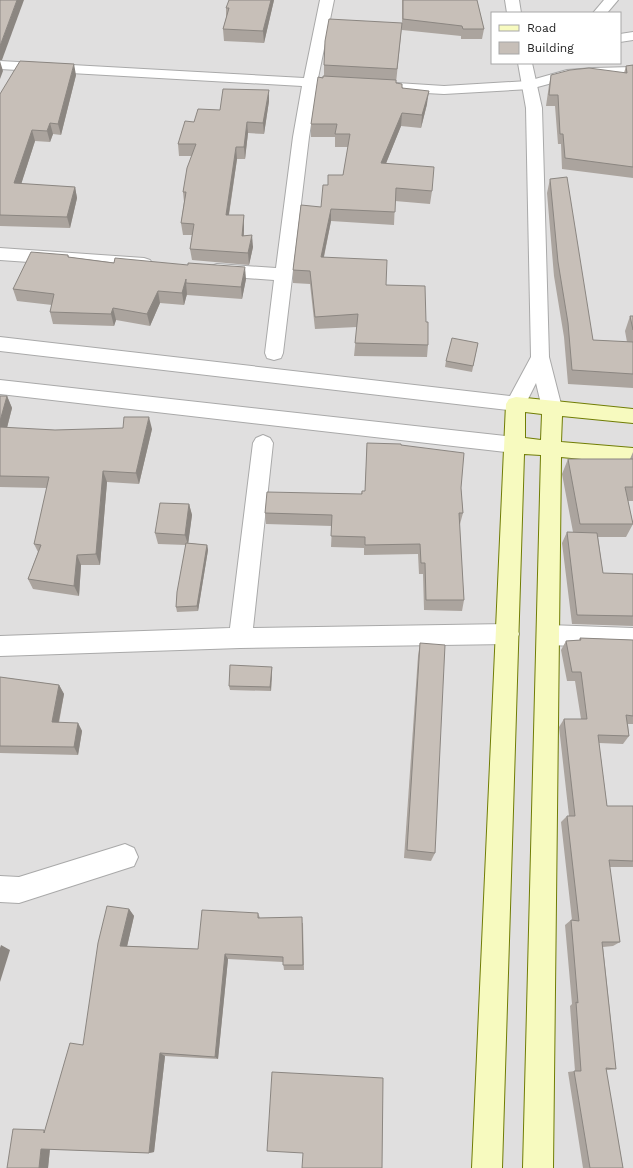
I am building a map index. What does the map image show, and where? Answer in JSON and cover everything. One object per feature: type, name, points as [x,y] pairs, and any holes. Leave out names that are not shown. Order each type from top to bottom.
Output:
[{"type":"main road","points":[[488,1168],[516,404],[633,416]]},
{"type":"main road","points":[[538,1168],[552,408]]},
{"type":"main road","points":[[514,445],[633,456]]},
{"type":"street","points":[[274,353],[283,274],[310,82],[327,0]]},
{"type":"street","points":[[512,0],[514,12]]},
{"type":"street","points":[[601,12],[611,0]]},
{"type":"street","points":[[621,38],[633,36]]},
{"type":"street","points":[[525,64],[534,108],[540,357],[552,408]]},
{"type":"street","points":[[0,65],[444,90],[530,85],[541,80],[599,71],[633,71]]},
{"type":"street","points":[[0,254],[157,265]]},
{"type":"street","points":[[204,269],[283,274]]},
{"type":"street","points":[[0,344],[516,404],[540,357]]},
{"type":"street","points":[[0,387],[514,445]]},
{"type":"street","points":[[240,638],[263,443]]},
{"type":"street","points":[[0,646],[240,638],[508,634]]},
{"type":"street","points":[[548,635],[633,638]]},
{"type":"street","points":[[0,889],[19,890],[125,857]]},
{"type":"shaded area","points":[[0,0],[633,0],[633,1168],[0,1168]]},
{"type":"building","points":[[0,0],[17,0],[0,46]]},
{"type":"building","points":[[229,0],[271,0],[263,31],[223,29],[229,8],[226,8]]},
{"type":"building","points":[[403,0],[477,0],[484,29],[463,29],[462,26],[403,19]]},
{"type":"building","points":[[329,19],[402,23],[397,69],[324,65],[325,41]]},
{"type":"building","points":[[20,61],[74,64],[58,124],[50,123],[47,131],[32,130],[14,183],[75,187],[67,217],[0,215],[0,94]]},
{"type":"building","points":[[633,65],[633,167],[565,158],[563,134],[560,134],[558,95],[549,95],[551,75],[570,70],[589,68],[627,73],[626,66]]},
{"type":"building","points":[[323,76],[396,80],[396,83],[402,84],[402,88],[429,91],[422,115],[402,113],[381,163],[434,167],[432,191],[396,188],[395,212],[331,209],[321,257],[387,260],[386,285],[425,286],[428,345],[355,343],[358,314],[315,317],[310,271],[293,270],[301,205],[321,207],[323,185],[328,185],[328,175],[343,175],[350,134],[335,134],[337,124],[311,124],[318,77],[323,78]]},
{"type":"building","points":[[223,89],[269,90],[263,123],[247,122],[244,147],[236,147],[226,215],[244,215],[242,236],[252,235],[248,253],[190,249],[194,224],[181,223],[186,192],[183,192],[187,168],[196,144],[178,144],[185,121],[194,122],[198,109],[220,110]]},
{"type":"building","points":[[567,177],[593,340],[633,342],[633,374],[572,370],[568,323],[558,262],[550,179]]},
{"type":"building","points":[[31,252],[68,255],[68,257],[114,263],[115,258],[188,265],[188,263],[245,267],[241,287],[186,283],[186,279],[182,293],[158,291],[147,314],[113,308],[111,314],[50,312],[54,294],[13,289]]},
{"type":"building","points":[[630,316],[633,316],[633,330]]},
{"type":"building","points":[[452,338],[478,343],[473,366],[446,361]]},
{"type":"building","points":[[0,396],[7,396],[0,421]]},
{"type":"building","points":[[124,417],[149,417],[136,473],[103,471],[96,554],[77,555],[74,586],[28,579],[41,545],[34,544],[49,477],[0,476],[0,427],[55,430],[123,428]]},
{"type":"building","points":[[367,443],[401,444],[464,453],[461,488],[463,513],[459,513],[464,600],[426,600],[425,563],[421,563],[420,544],[365,545],[365,537],[331,536],[332,515],[265,513],[267,492],[362,494],[362,491],[365,491]]},
{"type":"building","points":[[568,459],[633,459],[633,487],[625,487],[633,524],[580,524]]},
{"type":"building","points":[[160,503],[189,504],[185,535],[155,533]]},
{"type":"building","points":[[567,532],[597,533],[603,573],[633,574],[633,616],[577,615]]},
{"type":"building","points":[[186,543],[207,545],[197,606],[176,607],[177,592]]},
{"type":"building","points":[[580,638],[633,640],[633,716],[626,715],[629,736],[598,735],[607,806],[633,806],[633,861],[609,860],[620,942],[602,942],[616,1069],[606,1068],[623,1168],[590,1168],[574,1071],[581,1071],[576,1002],[578,1003],[571,920],[579,921],[567,816],[575,816],[564,719],[587,719],[581,672],[572,672],[566,641],[581,640]]},
{"type":"building","points":[[420,643],[445,645],[435,853],[407,850]]},
{"type":"building","points":[[230,665],[272,667],[270,687],[229,686]]},
{"type":"building","points":[[0,677],[59,685],[52,722],[78,723],[74,747],[0,746]]},
{"type":"building","points":[[107,906],[129,909],[120,946],[198,949],[202,910],[258,913],[258,918],[302,917],[303,965],[283,965],[283,957],[225,954],[215,1057],[160,1053],[149,1153],[41,1149],[39,1168],[7,1168],[13,1129],[44,1130],[44,1133],[70,1043],[83,1045],[98,943]]},
{"type":"building","points":[[272,1072],[383,1078],[382,1168],[302,1168],[303,1153],[267,1151]]}]
